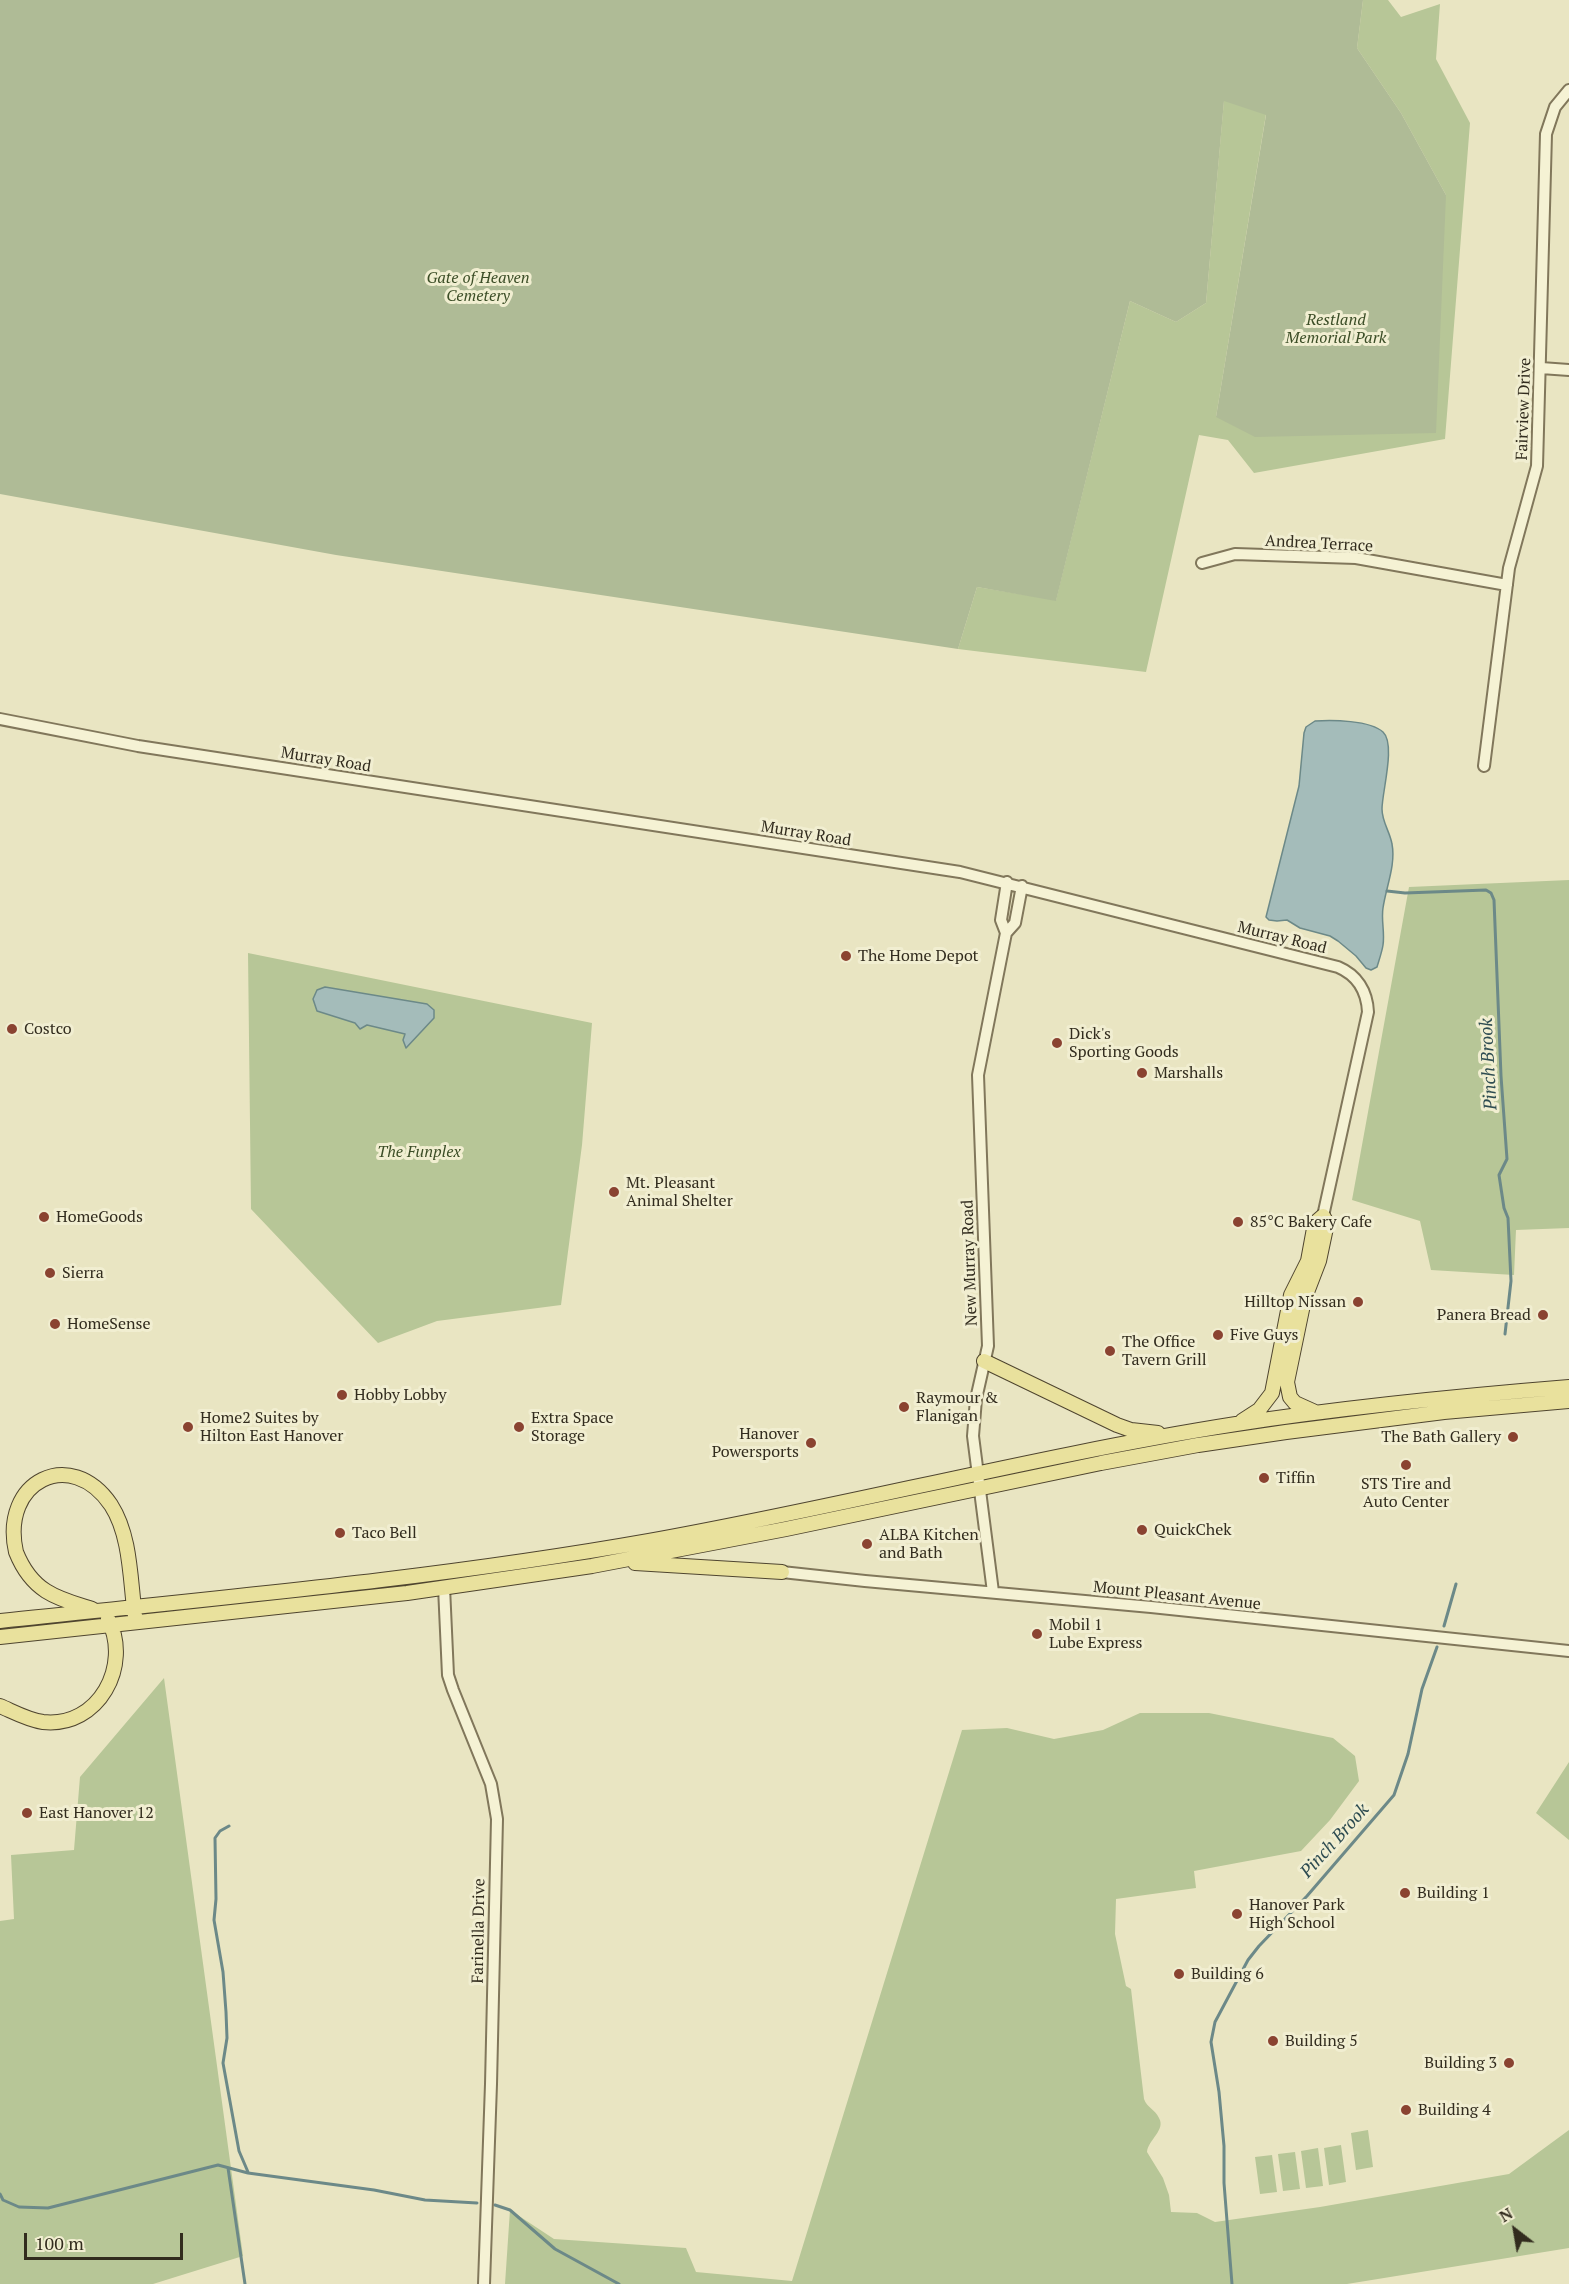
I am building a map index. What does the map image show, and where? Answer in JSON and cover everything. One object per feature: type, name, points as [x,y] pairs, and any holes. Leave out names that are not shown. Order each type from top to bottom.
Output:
[{"type":"main road","points":[[1235,1424],[1259,1410],[1268,1401],[1272,1392],[1292,1295],[1308,1261],[1316,1222],[1323,1216],[1328,1223],[1319,1261],[1304,1300],[1287,1382],[1290,1397],[1295,1403],[1317,1413]]},
{"type":"main road","points":[[984,1362],[1131,1430],[1156,1433],[1191,1432]]},
{"type":"main road","points":[[135,1615],[126,1543],[111,1506],[90,1485],[78,1479],[56,1475],[35,1480],[18,1497],[12,1512],[10,1530],[18,1557],[28,1575],[44,1590],[70,1603],[99,1611],[135,1615],[292,1606],[444,1587],[609,1562],[786,1529],[979,1481],[1235,1424],[1317,1413],[1569,1387]]},
{"type":"main road","points":[[0,1637],[112,1626],[135,1615],[573,1554],[815,1509],[1275,1433],[1444,1412],[1569,1401]]},
{"type":"main road","points":[[609,1562],[782,1572]]},
{"type":"main road","points":[[0,1621],[99,1611],[112,1626],[116,1652],[114,1673],[109,1686],[94,1706],[73,1719],[44,1722],[26,1718],[0,1706]]},
{"type":"street","name":"Fairview Drive","points":[[1484,766],[1513,547],[1537,466],[1546,134],[1555,108],[1569,90]]},
{"type":"street","points":[[1541,368],[1569,370]]},
{"type":"street","name":"Andrea Terrace","points":[[1202,563],[1235,554],[1356,558],[1507,585]]},
{"type":"street","name":"Murray Road","points":[[0,719],[138,746],[960,872],[1338,967],[1356,979],[1363,991],[1368,1012],[1323,1216]]},
{"type":"street","name":"New Murray Road","points":[[1006,933],[1001,920],[1007,882]]},
{"type":"street","name":"New Murray Road","points":[[993,1592],[973,1426],[976,1399],[988,1346],[978,1074],[1006,933],[1015,923],[1022,886]]},
{"type":"street","name":"Mount Pleasant Avenue","points":[[782,1572],[1569,1651]]},
{"type":"street","name":"Farinella Drive","points":[[444,1587],[448,1675],[491,1784],[497,1820],[492,2084],[484,2284]]},
{"type":"green space","name":"Gate of Heaven Cemetery","points":[[0,0],[1363,0],[1357,48],[1401,113],[1446,195],[1436,433],[1255,437],[1216,417],[1266,115],[1224,101],[1206,303],[1176,322],[1130,301],[1056,601],[977,587],[958,649],[336,555],[0,494]]},
{"type":"green space","name":"Restland Memorial Park","points":[[1363,0],[1388,0],[1401,17],[1440,4],[1436,59],[1470,123],[1445,439],[1254,473],[1228,440],[1199,435],[1146,672],[958,649],[977,587],[1056,600],[1130,301],[1176,322],[1206,303],[1224,100],[1266,114],[1216,417],[1446,195],[1401,113],[1357,48]]},
{"type":"green space","points":[[1569,880],[1569,1228],[1516,1230],[1514,1275],[1431,1270],[1420,1221],[1352,1200],[1409,887]]},
{"type":"green space","name":"The Funplex","points":[[248,953],[592,1023],[582,1145],[561,1305],[437,1321],[378,1343],[251,1209]]},
{"type":"green space","points":[[164,1678],[243,2256],[153,2284],[0,2284],[0,1921],[14,1919],[11,1855],[74,1850],[80,1777]]},
{"type":"green space","points":[[1140,1713],[1209,1713],[1333,1738],[1355,1756],[1359,1781],[1330,1820],[1301,1851],[1194,1871],[1196,1888],[1116,1899],[1115,1934],[1126,1986],[1131,1989],[1144,2099],[1161,2122],[1159,2131],[1150,2143],[1147,2152],[1163,2178],[1169,2195],[1171,2212],[1197,2213],[1215,2222],[1320,2207],[1509,2174],[1569,2130],[1569,2248],[1347,2284],[505,2284],[510,2210],[554,2239],[686,2248],[696,2272],[792,2281],[962,1730],[1007,1728],[1054,1739],[1103,1730]]},
{"type":"green space","points":[[1569,1762],[1569,1840],[1536,1813]]},
{"type":"green space","points":[[1368,2130],[1373,2167],[1356,2170],[1351,2133]]},
{"type":"green space","points":[[1341,2145],[1346,2182],[1329,2185],[1324,2148]]},
{"type":"green space","points":[[1318,2148],[1323,2186],[1306,2188],[1301,2151]]},
{"type":"green space","points":[[1295,2152],[1300,2189],[1283,2191],[1278,2154]]},
{"type":"green space","points":[[1272,2155],[1277,2192],[1260,2194],[1255,2157]]},
{"type":"water","points":[[1315,721],[1341,721],[1369,725],[1383,732],[1387,738],[1388,757],[1382,809],[1392,844],[1393,860],[1383,908],[1383,948],[1377,967],[1371,970],[1330,936],[1300,928],[1287,920],[1269,920],[1266,917],[1299,786],[1304,733],[1306,727]]},
{"type":"water","points":[[325,987],[427,1004],[434,1010],[434,1018],[406,1048],[403,1040],[405,1034],[367,1025],[360,1029],[355,1023],[317,1011],[313,999],[317,990]]},
{"type":"waterway","name":"Pinch Brook","points":[[1387,891],[1405,893],[1486,890],[1491,893],[1494,900],[1501,1076],[1507,1159],[1499,1175],[1504,1208],[1508,1218],[1511,1281],[1505,1334]]},
{"type":"waterway","name":"Pinch Brook","points":[[1444,1626],[1456,1584]]},
{"type":"waterway","name":"Pinch Brook","points":[[1232,2284],[1224,2183],[1224,2146],[1211,2042],[1215,2022],[1248,1960],[1259,1946],[1307,1896],[1394,1795],[1408,1754],[1422,1689],[1437,1647]]},
{"type":"waterway","points":[[229,1826],[220,1831],[215,1838],[214,1920],[223,1972],[226,2012],[227,2038],[223,2063],[239,2151],[248,2172]]},
{"type":"waterway","points":[[0,2194],[3,2200],[19,2207],[48,2208],[218,2165],[248,2173],[374,2190],[425,2200],[477,2203]]},
{"type":"waterway","points":[[228,2168],[245,2284]]},
{"type":"waterway","points":[[495,2205],[510,2210],[555,2249],[619,2284]]},
{"type":"place","name":"The Home Depot","points":[[846,956]]},
{"type":"place","name":"Costco","points":[[12,1029]]},
{"type":"place","name":"Dick's Sporting Goods","points":[[1057,1043]]},
{"type":"place","name":"Marshalls","points":[[1142,1073]]},
{"type":"place","name":"Mt. Pleasant Animal Shelter","points":[[614,1192]]},
{"type":"place","name":"HomeGoods","points":[[44,1217]]},
{"type":"place","name":"85°C Bakery Cafe","points":[[1238,1222]]},
{"type":"place","name":"Sierra","points":[[50,1273]]},
{"type":"place","name":"Hilltop Nissan","points":[[1358,1302]]},
{"type":"place","name":"Panera Bread","points":[[1543,1315]]},
{"type":"place","name":"HomeSense","points":[[55,1324]]},
{"type":"place","name":"Five Guys","points":[[1218,1335]]},
{"type":"place","name":"The Office Tavern Grill","points":[[1110,1351]]},
{"type":"place","name":"Hobby Lobby","points":[[342,1395]]},
{"type":"place","name":"Raymour & Flanigan","points":[[904,1407]]},
{"type":"place","name":"Home2 Suites by Hilton East Hanover","points":[[188,1427]]},
{"type":"place","name":"Extra Space Storage","points":[[519,1427]]},
{"type":"place","name":"The Bath Gallery","points":[[1513,1437]]},
{"type":"place","name":"Hanover Powersports","points":[[811,1443]]},
{"type":"place","name":"STS Tire and Auto Center","points":[[1406,1465]]},
{"type":"place","name":"Tiffin","points":[[1264,1478]]},
{"type":"place","name":"QuickChek","points":[[1142,1530]]},
{"type":"place","name":"Taco Bell","points":[[340,1533]]},
{"type":"place","name":"ALBA Kitchen and Bath","points":[[867,1544]]},
{"type":"place","name":"Mobil 1 Lube Express","points":[[1037,1634]]},
{"type":"place","name":"East Hanover 12","points":[[27,1813]]},
{"type":"place","name":"Building 1","points":[[1405,1893]]},
{"type":"place","name":"Hanover Park High School","points":[[1237,1914]]},
{"type":"place","name":"Building 6","points":[[1179,1974]]},
{"type":"place","name":"Building 5","points":[[1273,2041]]},
{"type":"place","name":"Building 3","points":[[1509,2063]]},
{"type":"place","name":"Building 4","points":[[1406,2110]]}]
